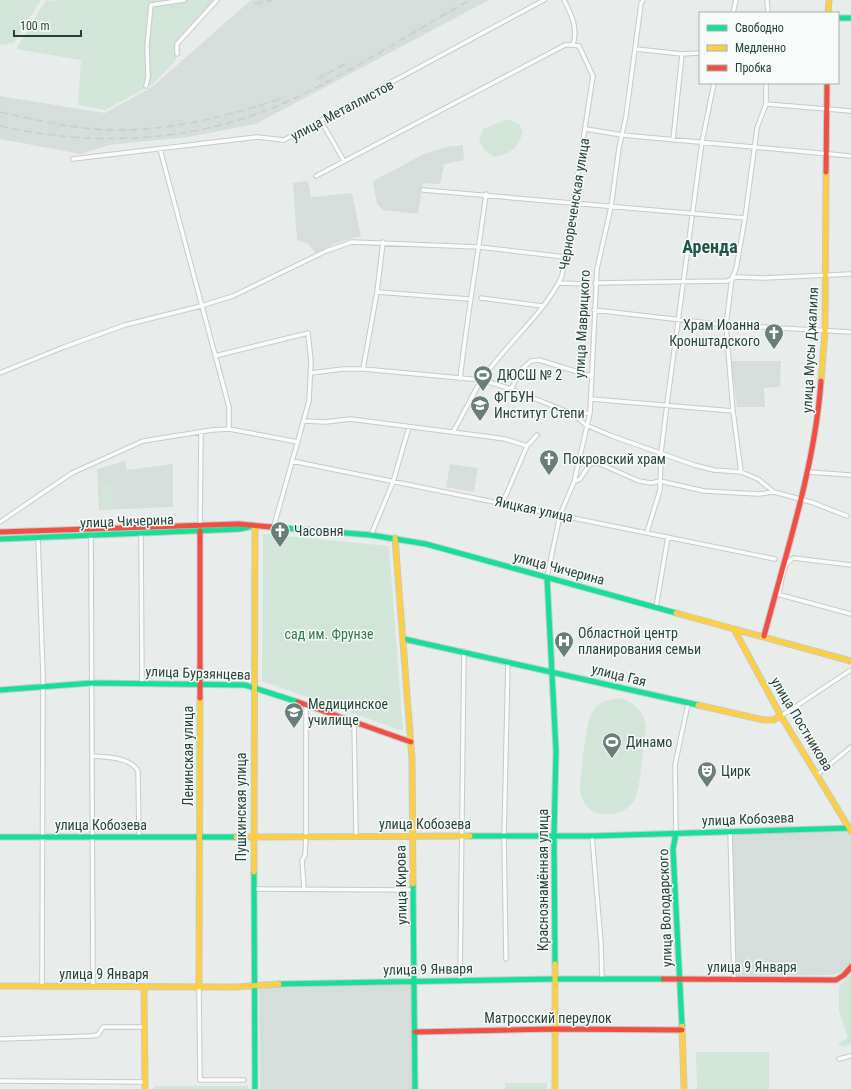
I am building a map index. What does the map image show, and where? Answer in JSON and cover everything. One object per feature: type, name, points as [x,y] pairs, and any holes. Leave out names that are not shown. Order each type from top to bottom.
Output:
[{"type":"main road","points":[[828,12],[829,0]]},
{"type":"main road","points":[[839,18],[851,18]]},
{"type":"main road","name":"улица Мусы Джалиля","points":[[764,636],[777,594],[819,416],[825,331],[827,84]]},
{"type":"main road","name":"Пушкинская улица","points":[[255,526],[253,687],[255,1089]]},
{"type":"main road","name":"улица Чичерина","points":[[0,532],[274,526],[395,538],[426,544],[851,661]]},
{"type":"main road","name":"улица Чичерина","points":[[0,539],[200,528]]},
{"type":"main road","name":"Ленинская улица","points":[[199,987],[200,528]]},
{"type":"main road","name":"улица Кирова","points":[[395,538],[411,742],[415,1089]]},
{"type":"main road","name":"улица Маврицкого","points":[[547,577],[551,671]]},
{"type":"main road","name":"улица Постникова","points":[[734,629],[781,716],[851,829]]},
{"type":"main road","name":"улица Гая","points":[[404,639],[464,651],[688,704],[764,720],[773,720],[781,716]]},
{"type":"main road","name":"Краснознамённая улица","points":[[551,671],[556,751],[554,836],[555,1089]]},
{"type":"main road","name":"улица Бурзянцева","points":[[0,690],[92,683],[232,684],[253,687],[411,742]]},
{"type":"main road","name":"улица Кобозева","points":[[0,837],[504,837],[851,829]]},
{"type":"main road","name":"улица Володарского","points":[[676,833],[673,849],[684,1089]]},
{"type":"main road","name":"улица 9 Января","points":[[0,986],[199,987],[414,981],[602,979],[836,980],[844,975],[851,967]]},
{"type":"main road","points":[[144,986],[145,1089]]},
{"type":"main road","name":"Матросский переулок","points":[[415,1032],[554,1029],[682,1030]]},
{"type":"street","points":[[146,86],[148,77],[147,46],[151,5],[184,0]]},
{"type":"street","points":[[177,54],[177,44],[217,0]]},
{"type":"street","name":"улица Металлистов","points":[[73,159],[257,136],[284,140],[544,0]]},
{"type":"street","points":[[316,176],[402,132],[553,50],[573,44],[576,32],[573,17],[564,0]]},
{"type":"street","name":"улица Маврицкого","points":[[547,577],[560,515],[574,482],[590,413],[596,269],[611,207],[636,49],[641,4],[643,0]]},
{"type":"street","points":[[733,12],[736,0]]},
{"type":"street","points":[[767,0],[768,12]]},
{"type":"street","name":"Чернореченская улица","points":[[453,432],[482,380],[542,306],[552,296],[562,276],[594,76],[579,46],[573,44]]},
{"type":"street","points":[[636,49],[682,54],[699,53]]},
{"type":"street","points":[[673,140],[682,54]]},
{"type":"street","points":[[647,532],[658,500],[660,453],[680,319],[692,214],[702,142],[714,84]]},
{"type":"street","points":[[741,472],[733,411],[726,325],[745,218],[757,128],[766,104],[766,84]]},
{"type":"street","points":[[766,104],[851,111]]},
{"type":"street","points":[[321,121],[344,161]]},
{"type":"street","points":[[586,129],[622,135],[851,156]]},
{"type":"street","points":[[160,149],[229,408],[229,429]]},
{"type":"street","points":[[422,190],[486,194],[574,204],[745,218]]},
{"type":"street","points":[[460,379],[469,299],[479,247],[486,194]]},
{"type":"street","points":[[0,374],[64,347],[125,325],[201,306],[233,296],[341,245],[352,242],[383,242],[479,247],[565,257]]},
{"type":"street","points":[[363,369],[377,292],[383,242]]},
{"type":"street","points":[[595,283],[727,281],[734,278],[851,274]]},
{"type":"street","points":[[559,283],[586,284]]},
{"type":"street","points":[[377,292],[469,299]]},
{"type":"street","points":[[481,298],[542,306]]},
{"type":"street","points":[[594,310],[726,325],[851,332]]},
{"type":"street","points":[[215,356],[308,333],[311,373],[309,401],[305,421],[292,460],[274,526]]},
{"type":"street","points":[[511,389],[522,369],[531,361],[539,360],[591,376]]},
{"type":"street","points":[[311,373],[343,369],[363,369],[482,380],[511,389],[573,414],[586,425],[660,453],[708,469],[741,472],[758,479],[774,492]]},
{"type":"street","points":[[591,399],[667,404],[733,411]]},
{"type":"street","points":[[573,414],[590,413]]},
{"type":"street","points":[[305,421],[326,422],[350,419],[505,439],[527,446]]},
{"type":"street","points":[[371,535],[393,482],[409,427]]},
{"type":"street","points":[[0,522],[56,482],[100,458],[142,441],[229,429],[298,442]]},
{"type":"street","name":"Ленинская улица","points":[[200,528],[201,432]]},
{"type":"street","points":[[503,502],[527,446],[537,434]]},
{"type":"street","name":"Яицкая улица","points":[[292,460],[393,482],[503,502],[775,559]]},
{"type":"street","points":[[574,482],[580,479],[590,464],[598,462],[639,481],[660,481],[684,488],[704,491],[759,494],[774,492],[800,498],[847,516]]},
{"type":"street","points":[[807,472],[851,475]]},
{"type":"street","points":[[141,532],[142,683]]},
{"type":"street","points":[[92,534],[93,986]]},
{"type":"street","points":[[38,536],[42,686],[42,986]]},
{"type":"street","points":[[656,607],[668,537]]},
{"type":"street","points":[[851,565],[793,558],[787,561],[777,594],[851,614]]},
{"type":"street","points":[[460,981],[464,651]]},
{"type":"street","points":[[506,959],[504,837],[508,661]]},
{"type":"street","points":[[781,716],[851,670]]},
{"type":"street","name":"улица Володарского","points":[[676,833],[675,765],[688,704]]},
{"type":"street","points":[[304,888],[302,861],[305,855],[306,836],[306,705]]},
{"type":"street","points":[[354,722],[356,836]]},
{"type":"street","points":[[818,774],[851,747]]},
{"type":"street","points":[[92,756],[112,757],[136,767],[138,771],[139,836]]},
{"type":"street","points":[[730,832],[734,979]]},
{"type":"street","points":[[592,836],[601,943],[602,979]]},
{"type":"street","points":[[254,889],[304,888],[413,890]]},
{"type":"street","name":"Ленинская улица","points":[[199,987],[200,1080],[244,1080]]},
{"type":"street","points":[[0,1038],[91,1036],[98,1035],[103,1027],[145,1027]]},
{"type":"street","points":[[839,1059],[851,1056]]},
{"type":"street","points":[[0,1081],[145,1082]]},
{"type":"shaded area","points":[[489,0],[256,124],[188,137],[109,145],[81,154],[0,139],[0,96],[105,113],[152,87],[250,1]]},
{"type":"shaded area","points":[[463,145],[464,160],[444,164],[440,184],[423,183],[418,214],[383,210],[377,204],[373,181],[424,154],[446,147]]},
{"type":"shaded area","points":[[308,181],[311,197],[352,193],[361,236],[336,243],[316,253],[308,244],[297,240],[293,183]]},
{"type":"shaded area","points":[[731,361],[781,361],[780,387],[764,388],[765,407],[737,407]]},
{"type":"shaded area","points":[[125,461],[127,470],[173,464],[173,507],[99,510],[97,469]]},
{"type":"shaded area","points":[[450,464],[478,468],[474,492],[446,487]]},
{"type":"shaded area","points":[[847,831],[851,837],[851,963],[845,971],[832,975],[736,976],[732,835]]},
{"type":"shaded area","points":[[411,984],[412,1089],[260,1089],[259,987]]},
{"type":"green space","points":[[0,0],[41,0],[14,43],[0,45]]},
{"type":"green space","points":[[46,0],[221,0],[176,44],[176,60],[153,84],[105,110],[78,105],[81,60],[16,49]]},
{"type":"green space","points":[[507,119],[519,124],[523,132],[518,143],[510,152],[494,157],[484,150],[479,140],[483,129]]},
{"type":"green space","points":[[112,483],[113,509],[102,509],[101,485]]},
{"type":"green space","name":"сад им. Фрунзе","points":[[263,534],[389,546],[403,731],[262,681]]},
{"type":"green space","name":"Динамо","points":[[620,698],[630,702],[638,708],[645,721],[646,727],[640,776],[637,794],[629,806],[621,812],[604,814],[595,812],[588,808],[583,801],[580,791],[585,742],[589,719],[595,708],[605,701]]},
{"type":"green space","points":[[851,973],[851,1045],[842,1047],[838,1043],[848,1038],[839,1011],[839,987]]},
{"type":"green space","points":[[696,1052],[769,1052],[769,1089],[697,1089]]},
{"type":"green space","points":[[505,1083],[547,1083],[547,1089],[505,1089]]},
{"type":"green space","points":[[154,1086],[248,1086],[248,1089],[154,1089]]},
{"type":"railway","points":[[255,4],[272,0]]},
{"type":"railway","points":[[0,126],[35,133],[107,139],[142,138],[178,134],[213,127],[248,117],[306,93],[353,68],[470,0]]},
{"type":"railway","points":[[317,79],[345,64]]},
{"type":"railway","points":[[0,112],[55,124],[83,128],[133,130],[197,122],[239,112],[280,99]]},
{"type":"traffic: fast","points":[[839,18],[851,18]]},
{"type":"traffic: fast","points":[[0,539],[240,529],[249,527]]},
{"type":"traffic: fast","points":[[271,527],[371,535],[426,544],[676,613]]},
{"type":"traffic: fast","points":[[547,577],[556,751],[554,836],[555,964]]},
{"type":"traffic: fast","points":[[404,639],[698,705]]},
{"type":"traffic: fast","points":[[0,690],[92,683],[245,685],[298,702]]},
{"type":"traffic: fast","points":[[470,836],[592,836],[851,828]]},
{"type":"traffic: fast","points":[[676,833],[673,849],[682,1026]]},
{"type":"traffic: fast","points":[[0,837],[236,837]]},
{"type":"traffic: fast","points":[[254,872],[255,1089]]},
{"type":"traffic: fast","points":[[413,884],[415,1089]]},
{"type":"traffic: fast","points":[[279,984],[554,979],[663,979]]},
{"type":"traffic: slow","points":[[828,12],[829,0]]},
{"type":"traffic: slow","points":[[821,381],[825,331],[826,172]]},
{"type":"traffic: slow","points":[[254,872],[255,526]]},
{"type":"traffic: slow","points":[[395,538],[412,759],[413,884]]},
{"type":"traffic: slow","points":[[676,613],[734,629],[781,716],[851,831]]},
{"type":"traffic: slow","points":[[734,629],[851,661]]},
{"type":"traffic: slow","points":[[199,987],[200,698]]},
{"type":"traffic: slow","points":[[698,705],[764,720],[773,720],[781,716]]},
{"type":"traffic: slow","points":[[236,837],[470,836]]},
{"type":"traffic: slow","points":[[555,964],[555,1089]]},
{"type":"traffic: slow","points":[[0,986],[236,987],[279,984]]},
{"type":"traffic: slow","points":[[144,987],[145,1089]]},
{"type":"traffic: slow","points":[[682,1026],[684,1089]]},
{"type":"traffic: jam","points":[[826,172],[827,84]]},
{"type":"traffic: jam","points":[[764,636],[806,477],[813,445],[821,381]]},
{"type":"traffic: jam","points":[[0,532],[239,524],[271,527]]},
{"type":"traffic: jam","points":[[200,531],[200,698]]},
{"type":"traffic: jam","points":[[298,702],[411,742]]},
{"type":"traffic: jam","points":[[663,979],[836,980],[844,975],[851,967]]},
{"type":"traffic: jam","points":[[415,1032],[554,1029],[682,1030]]},
{"type":"place","name":"Храм Иоанна Кронштадского","points":[[774,350]]},
{"type":"place","name":"ДЮСШ № 2","points":[[483,392]]},
{"type":"place","name":"ФГБУН Институт Степи","points":[[480,422]]},
{"type":"place","name":"Покровский храм","points":[[549,476]]},
{"type":"place","name":"Часовня","points":[[280,548]]},
{"type":"place","name":"Областной центр планирования семьи","points":[[564,658]]},
{"type":"place","name":"Медицинское училище","points":[[294,729]]},
{"type":"place","name":"Динамо","points":[[612,759]]},
{"type":"place","name":"Цирк","points":[[707,788]]},
{"type":"district","name":"Аренда","points":[[710,247]]}]
